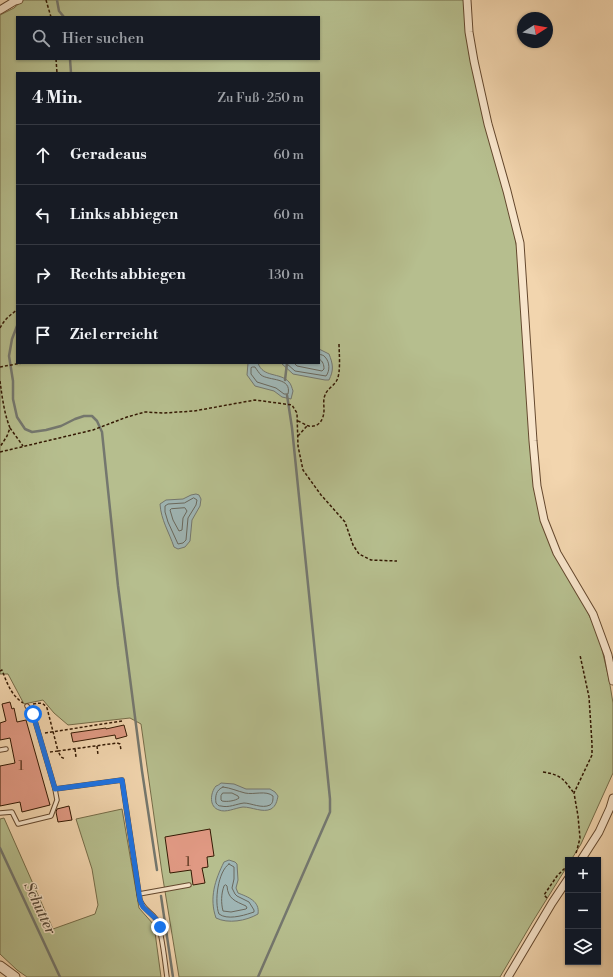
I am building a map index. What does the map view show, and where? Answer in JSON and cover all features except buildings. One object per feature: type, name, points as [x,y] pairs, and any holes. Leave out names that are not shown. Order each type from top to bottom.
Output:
[{"type":"street","points":[[0,10],[19,0]]},
{"type":"street","points":[[467,0],[469,32],[475,68],[488,124],[507,190],[520,243],[533,441],[538,493],[544,520],[557,552],[593,614],[608,655],[613,681]]},
{"type":"street","points":[[582,857],[600,832],[613,798]]},
{"type":"street","points":[[508,977],[565,884]]},
{"type":"street","points":[[0,966],[14,977]]},
{"type":"lane","points":[[0,813],[12,812],[18,824],[51,816],[57,800],[33,714],[27,706]]},
{"type":"lane","points":[[0,750],[6,749]]},
{"type":"lane","points":[[55,789],[122,780],[140,900],[143,907],[156,919],[160,927],[167,977]]},
{"type":"lane","points":[[139,894],[189,884]]},
{"type":"path","points":[[46,0],[51,16]]},
{"type":"path","points":[[56,60],[57,72]]},
{"type":"path","points":[[0,328],[3,323],[16,311]]},
{"type":"path","points":[[297,420],[307,426],[313,426],[322,420],[324,412],[323,401],[326,392],[337,380],[339,371],[339,343]]},
{"type":"path","points":[[1,367],[18,364]]},
{"type":"path","points":[[0,380],[6,415],[10,428],[22,446]]},
{"type":"path","points":[[0,452],[94,430],[127,417],[145,412],[164,413],[194,411],[255,400],[292,405],[297,413],[298,446],[303,470],[321,495],[345,522],[353,545],[359,554],[371,560],[397,561]]},
{"type":"path","points":[[298,436],[307,426]]},
{"type":"path","points":[[0,447],[10,428]]},
{"type":"path","points":[[574,793],[592,755],[588,697],[580,655]]},
{"type":"path","points":[[0,671],[2,670],[7,684],[16,698],[27,706],[41,703],[47,708],[58,751],[61,757],[65,759]]},
{"type":"path","points":[[39,734],[122,721]]},
{"type":"path","points":[[45,754],[117,743],[120,744],[121,750]]},
{"type":"path","points":[[96,746],[98,755]]},
{"type":"path","points":[[75,749],[76,757]]},
{"type":"path","points":[[543,772],[558,775],[574,793],[580,838],[574,857]]},
{"type":"path","points":[[552,903],[544,895],[557,876],[565,868]]},
{"type":"green space","points":[[23,0],[465,0],[469,53],[484,118],[511,215],[521,271],[534,489],[543,526],[584,604],[599,637],[613,703],[613,773],[581,844],[573,857],[565,857],[565,870],[500,977],[179,977],[162,873],[141,724],[130,718],[68,725],[54,713],[43,700],[24,704],[8,674],[0,674],[0,15],[14,8]]},
{"type":"green space","points":[[122,809],[139,908],[154,925],[161,977],[27,977],[0,954],[0,819],[4,818],[53,929],[95,914],[98,905],[92,869],[76,819]]},
{"type":"water","points":[[320,350],[329,354],[332,370],[329,380],[293,374],[282,364],[320,364]]},
{"type":"water","points":[[248,364],[258,364],[260,368],[264,371],[281,377],[289,382],[293,391],[291,399],[282,397],[274,391],[255,386],[247,375]]},
{"type":"water","points":[[196,494],[199,495],[201,499],[200,506],[192,520],[190,541],[185,547],[178,549],[174,547],[162,515],[160,504],[166,500],[183,499]]},
{"type":"water","points":[[221,783],[234,784],[246,789],[270,789],[278,796],[277,802],[273,808],[268,810],[243,807],[228,811],[219,810],[213,806],[212,796],[216,786]]},
{"type":"water","points":[[229,860],[237,864],[238,880],[236,888],[238,893],[252,900],[257,906],[258,910],[258,914],[237,921],[226,921],[216,918],[214,911],[213,896],[216,882],[224,862]]},
{"type":"waterway","points":[[57,0],[59,11],[63,16]]},
{"type":"waterway","points":[[70,60],[71,72]]},
{"type":"waterway","points":[[16,329],[12,339],[9,356],[13,381],[13,399],[17,417],[25,429],[32,432],[46,430],[61,426],[84,416],[92,416],[97,421],[102,432],[118,586],[142,771],[157,870]]},
{"type":"waterway","points":[[285,380],[287,364]]},
{"type":"waterway","points":[[258,977],[330,812],[330,799],[292,428],[287,395]]},
{"type":"waterway","name":"Schutter","points":[[0,848],[60,977]]},
{"type":"waterway","points":[[161,896],[173,977]]},
{"type":"route","points":[[33,714],[55,789],[122,780],[140,900],[143,907],[156,919],[160,927]]}]
